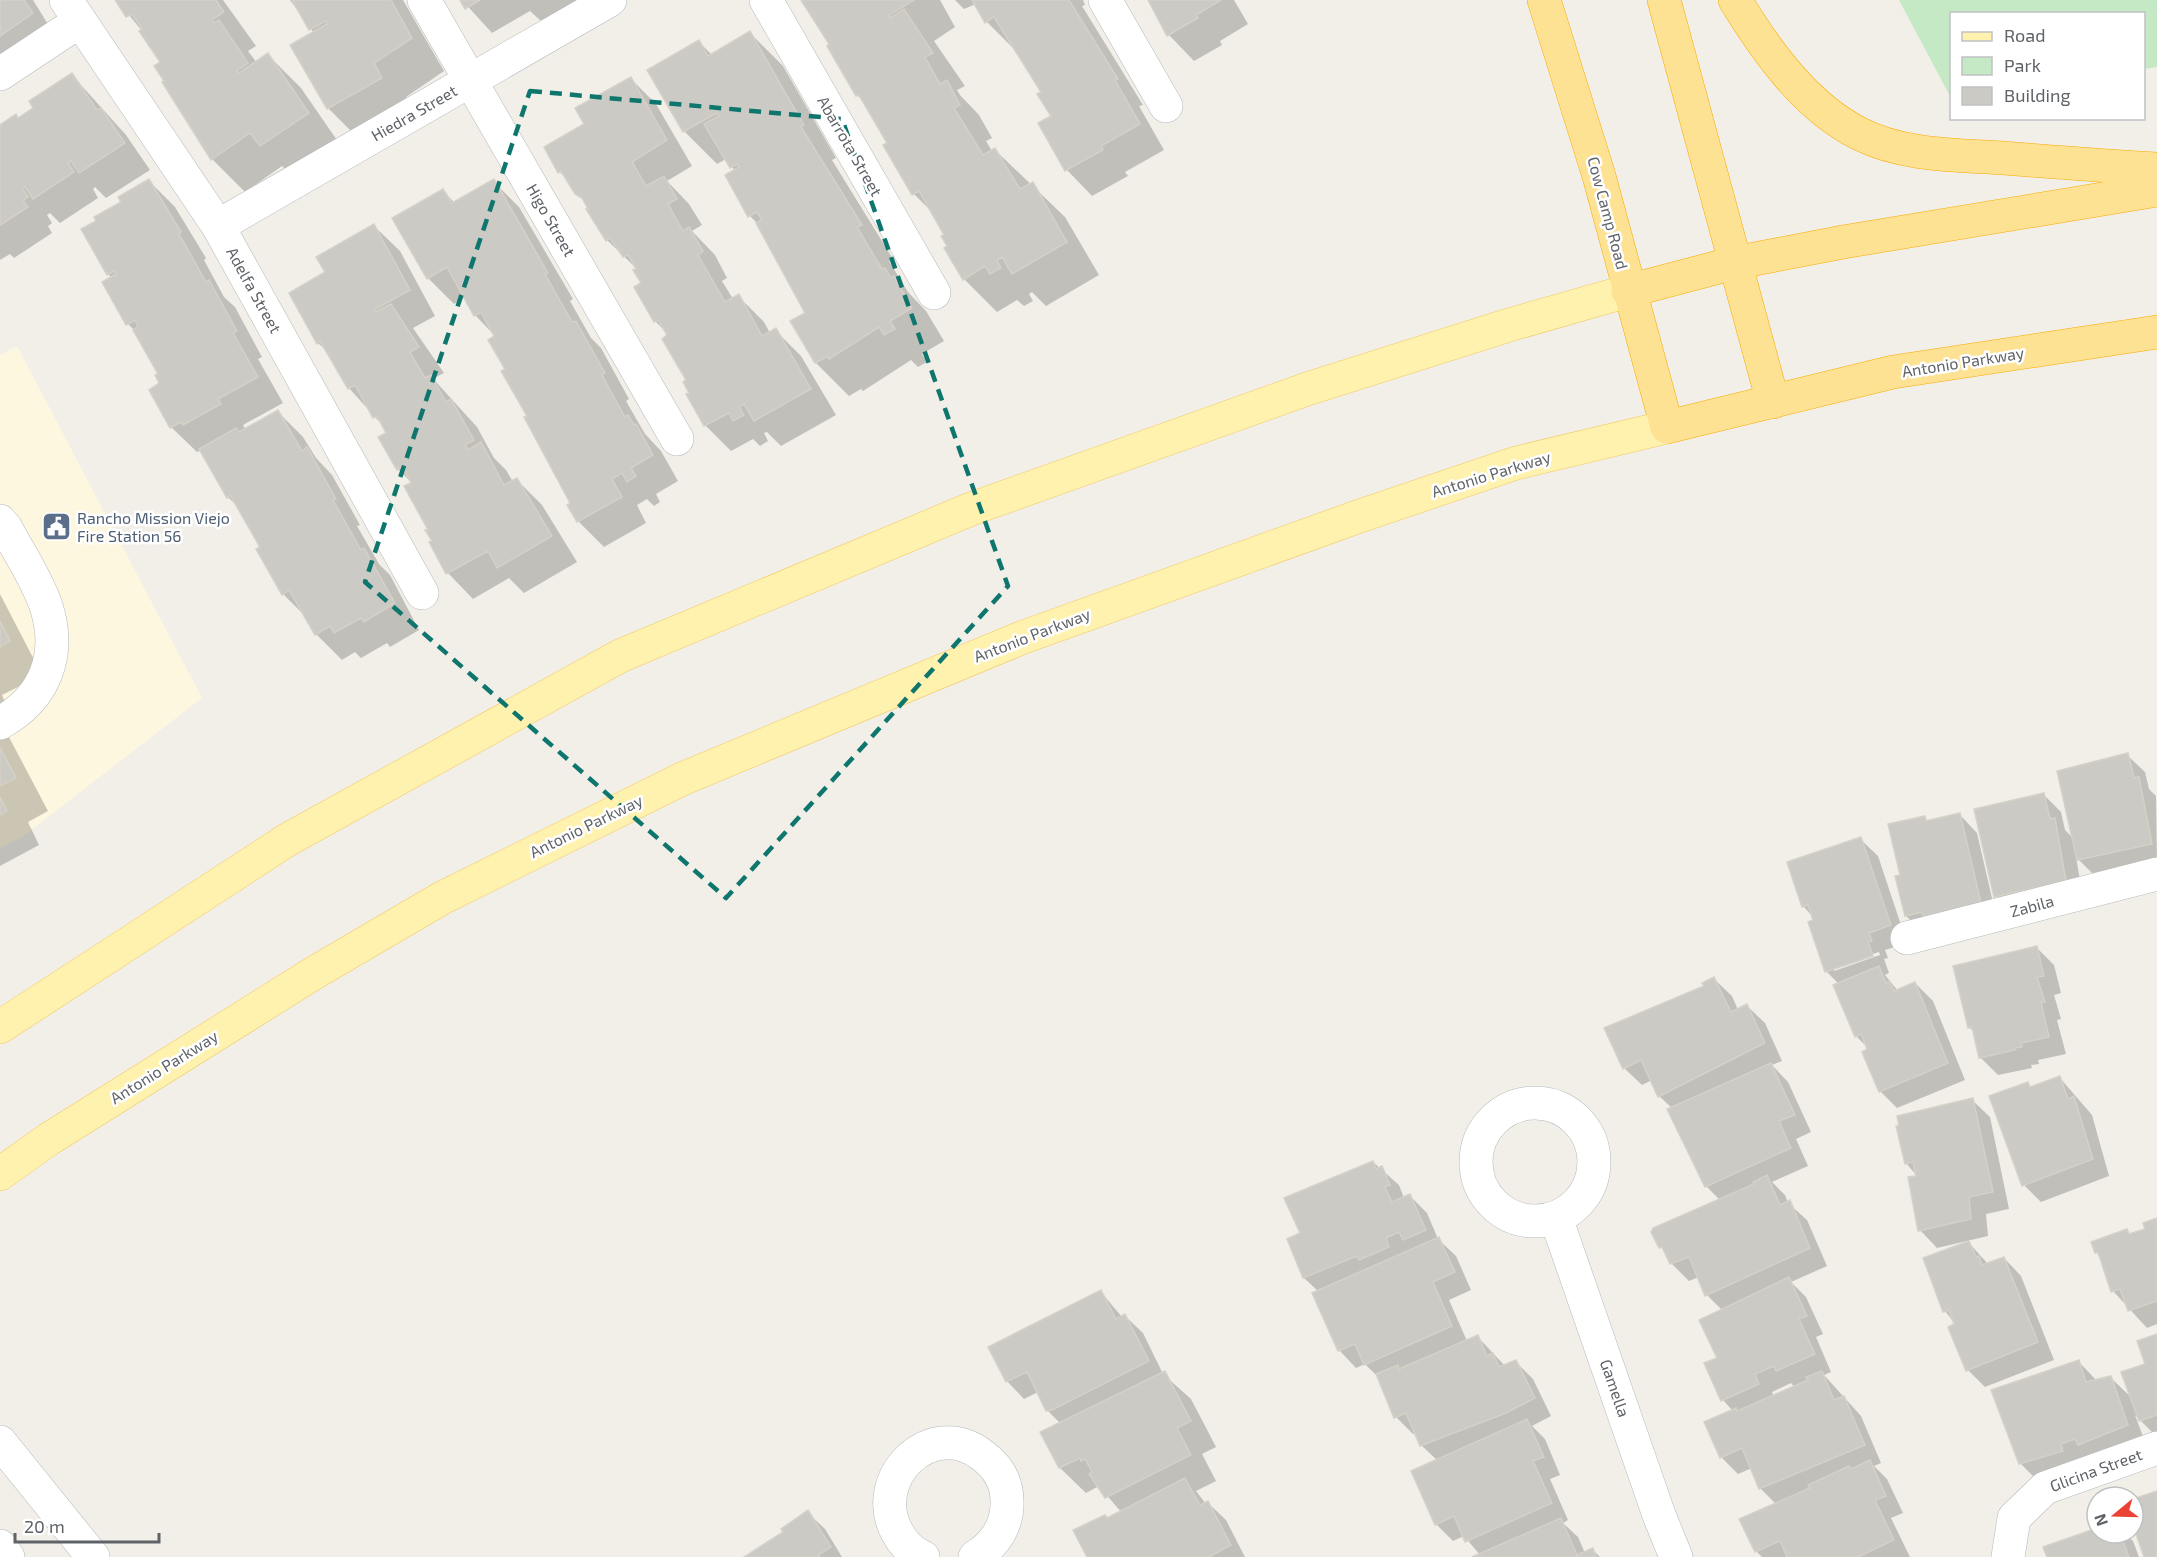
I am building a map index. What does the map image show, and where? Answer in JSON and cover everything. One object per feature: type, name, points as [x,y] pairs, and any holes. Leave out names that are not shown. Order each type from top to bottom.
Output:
[{"type":"highway","name":"Cow Camp Road","points":[[1544,0],[1599,176],[1628,291],[1667,427]]},
{"type":"highway","points":[[1664,0],[1773,402]]},
{"type":"highway","points":[[1735,0],[1785,71],[1816,105],[1860,134],[1901,149],[2157,170]]},
{"type":"highway","points":[[1628,291],[1734,263],[1843,242],[2157,190]]},
{"type":"highway","name":"Antonio Parkway","points":[[1667,427],[1893,372],[2157,332]]},
{"type":"main road","points":[[0,1027],[287,840],[620,656],[971,509],[1307,389],[1509,325],[1628,291]]},
{"type":"main road","name":"Antonio Parkway","points":[[0,1174],[49,1139],[314,973],[442,898],[682,779],[1021,638],[1357,517],[1516,463],[1667,427]]},
{"type":"street","name":"Higo Street","points":[[424,0],[677,439]]},
{"type":"street","name":"Hiedra Street","points":[[218,226],[610,0]]},
{"type":"street","name":"Abarrota Street","points":[[766,0],[934,293]]},
{"type":"street","points":[[1105,0],[1166,105]]},
{"type":"street","points":[[0,74],[73,10]]},
{"type":"street","name":"Adelfa Street","points":[[73,10],[218,226],[422,592]]},
{"type":"street","points":[[0,521],[6,528],[46,606],[53,648],[42,685],[8,718]]},
{"type":"street","name":"Zabila","points":[[1906,938],[2157,874]]},
{"type":"street","name":"Gamella","points":[[1556,1218],[1655,1504],[1676,1557]]},
{"type":"street","points":[[0,1442],[93,1557]]},
{"type":"street","points":[[923,1557],[901,1540],[891,1522],[889,1501],[893,1481],[903,1463],[920,1450],[938,1444],[956,1444],[974,1449],[989,1460],[1001,1475],[1007,1493],[1008,1512],[1002,1529],[991,1545],[976,1557]]},
{"type":"street","name":"Glicina Street","points":[[2008,1557],[2014,1518],[2045,1488],[2157,1448]]},
{"type":"street","points":[[0,1546],[8,1557]]},
{"type":"highlighted area","points":[[530,91],[842,119],[1008,586],[726,898],[365,582]]},
{"type":"shaded area","name":"Rancho Mission Viejo Fire Station 56","points":[[17,346],[202,698],[22,837],[0,848],[0,355]]},
{"type":"green space","points":[[1899,0],[2157,0],[2157,67],[2145,69],[2145,12],[1950,12],[1950,96]]},
{"type":"building","points":[[0,0],[24,0],[33,13],[0,36]]},
{"type":"building","points":[[115,0],[216,0],[224,12],[212,20],[214,23],[219,20],[248,63],[237,71],[239,73],[268,53],[309,113],[260,146],[250,133],[211,160],[162,82],[164,81],[154,66],[160,62],[139,31],[142,29],[132,14],[126,17]]},
{"type":"building","points":[[292,0],[391,0],[412,38],[374,63],[382,78],[327,109],[290,45],[327,24],[326,21],[309,30]]},
{"type":"building","points":[[460,0],[480,0],[465,9]]},
{"type":"building","points":[[801,0],[914,0],[889,15],[890,18],[904,9],[933,53],[925,57],[940,84],[947,80],[960,105],[954,108],[983,155],[995,148],[1020,189],[1033,182],[1067,242],[1012,274],[1002,257],[997,260],[1001,268],[990,274],[985,266],[963,280],[944,248],[947,246],[941,236],[944,235],[919,191],[912,195],[883,145],[887,143],[859,95],[856,96],[827,46],[829,44]]},
{"type":"building","points":[[972,0],[1069,0],[1118,79],[1115,80],[1140,124],[1101,146],[1103,150],[1065,171],[1038,123],[1051,116],[1037,94],[1041,92],[994,17],[985,23]]},
{"type":"building","points":[[1148,0],[1221,0],[1196,15],[1198,18],[1167,36]]},
{"type":"building","points":[[750,31],[804,125],[801,127],[862,225],[857,227],[882,269],[885,268],[891,278],[894,276],[912,308],[890,321],[895,329],[884,335],[879,327],[829,359],[828,356],[815,363],[790,321],[805,313],[756,223],[762,220],[757,212],[748,217],[725,175],[739,167],[737,164],[730,168],[704,124],[719,116],[717,113],[683,132],[647,70],[699,40],[708,56]]},
{"type":"building","points":[[72,73],[97,110],[101,108],[125,143],[79,173],[71,161],[68,163],[74,172],[33,199],[25,187],[23,189],[28,197],[23,200],[28,207],[0,225],[0,125],[16,114],[18,118],[33,108],[29,101]]},
{"type":"building","points":[[631,77],[667,140],[632,162],[646,186],[664,176],[677,199],[668,204],[683,231],[689,227],[703,251],[698,255],[725,302],[739,294],[762,336],[776,328],[811,389],[754,421],[744,404],[739,407],[744,415],[733,421],[729,413],[704,426],[686,394],[689,393],[683,382],[686,380],[662,339],[667,335],[658,320],[654,322],[634,287],[641,283],[628,255],[623,257],[610,238],[606,241],[586,209],[588,209],[582,198],[575,194],[561,171],[558,173],[544,147],[584,124],[575,108]]},
{"type":"building","points":[[149,179],[181,232],[179,234],[206,282],[209,280],[237,331],[233,333],[258,377],[218,399],[221,404],[183,425],[181,422],[170,428],[149,390],[159,383],[155,375],[158,374],[133,330],[138,327],[135,320],[126,325],[102,282],[116,274],[114,271],[107,275],[81,229],[96,221],[94,217],[121,202],[118,197]]},
{"type":"building","points":[[494,179],[548,273],[545,274],[572,322],[576,321],[605,373],[602,375],[625,417],[628,415],[634,425],[636,424],[653,455],[631,468],[636,476],[627,482],[622,473],[612,479],[622,497],[577,522],[567,505],[570,503],[524,417],[527,416],[501,371],[505,369],[488,340],[494,336],[481,312],[474,316],[447,267],[427,279],[392,218],[443,189],[452,203]]},
{"type":"building","points":[[374,224],[410,290],[374,310],[376,312],[391,304],[419,347],[410,352],[425,378],[431,375],[446,402],[451,399],[474,440],[465,445],[468,450],[481,442],[504,485],[517,478],[552,536],[497,568],[488,551],[446,574],[429,542],[432,541],[425,530],[428,530],[404,486],[411,483],[402,466],[397,470],[378,437],[386,433],[377,416],[373,418],[355,385],[348,389],[320,341],[317,344],[289,293],[325,272],[316,257]]},
{"type":"building","points":[[278,410],[302,451],[307,447],[361,550],[364,548],[395,603],[364,622],[361,618],[334,633],[330,626],[315,635],[289,590],[282,595],[256,549],[260,547],[230,495],[227,498],[199,449],[236,428],[239,432]]},
{"type":"building","points":[[0,621],[10,641],[0,647]]},
{"type":"building","points":[[0,747],[16,778],[0,786]]},
{"type":"building","points":[[2128,753],[2134,778],[2139,777],[2152,844],[2077,860],[2057,771]]},
{"type":"building","points":[[2044,793],[2050,819],[2055,818],[2066,881],[1994,897],[1974,809]]},
{"type":"building","points":[[0,797],[7,811],[0,815]]},
{"type":"building","points":[[1960,813],[1981,903],[1923,917],[1922,912],[1905,916],[1895,876],[1900,875],[1888,824],[1925,816],[1926,821]]},
{"type":"building","points":[[1861,837],[1891,925],[1869,933],[1872,941],[1868,942],[1873,956],[1825,972],[1808,922],[1813,920],[1808,905],[1802,907],[1787,862]]},
{"type":"building","points":[[2037,946],[2044,976],[2037,977],[2045,1002],[2041,1002],[2049,1037],[2021,1043],[2022,1047],[2015,1048],[2015,1050],[1979,1058],[1972,1027],[1968,1028],[1953,966]]},
{"type":"building","points":[[1879,966],[1886,983],[1890,982],[1894,991],[1915,982],[1948,1063],[1879,1092],[1862,1052],[1867,1049],[1861,1034],[1855,1037],[1833,985]]},
{"type":"building","points":[[1714,977],[1731,1012],[1747,1004],[1765,1043],[1658,1097],[1641,1060],[1623,1069],[1604,1028],[1704,986],[1702,983]]},
{"type":"building","points":[[1771,1063],[1795,1115],[1779,1121],[1791,1148],[1705,1187],[1667,1109]]},
{"type":"building","points":[[2060,1076],[2068,1099],[2074,1096],[2093,1159],[2022,1186],[1989,1096],[2028,1082],[2030,1087]]},
{"type":"building","points":[[1973,1098],[1993,1192],[1969,1197],[1971,1219],[1918,1231],[1908,1177],[1916,1176],[1913,1162],[1905,1164],[1896,1126],[1899,1126],[1897,1116]]},
{"type":"building","points":[[1373,1161],[1376,1169],[1382,1166],[1390,1185],[1385,1187],[1392,1202],[1410,1194],[1426,1230],[1403,1240],[1399,1232],[1386,1238],[1389,1247],[1359,1260],[1357,1256],[1303,1278],[1287,1239],[1300,1233],[1284,1198]]},
{"type":"building","points":[[1767,1175],[1780,1205],[1790,1200],[1810,1248],[1705,1296],[1689,1257],[1670,1264],[1662,1247],[1659,1248],[1651,1232],[1653,1228],[1754,1184],[1753,1182]]},
{"type":"building","points":[[2157,1218],[2157,1301],[2128,1311],[2120,1289],[2111,1292],[2098,1252],[2095,1253],[2091,1242],[2127,1229],[2129,1234],[2145,1229],[2143,1223]]},
{"type":"building","points":[[1439,1237],[1455,1272],[1433,1282],[1452,1326],[1364,1365],[1355,1344],[1338,1351],[1312,1293]]},
{"type":"building","points":[[1969,1241],[1982,1265],[2004,1257],[2038,1342],[1966,1371],[1948,1327],[1954,1324],[1949,1310],[1943,1312],[1923,1258]]},
{"type":"building","points":[[1789,1277],[1807,1316],[1799,1319],[1815,1354],[1776,1371],[1774,1366],[1755,1374],[1759,1384],[1721,1401],[1704,1363],[1717,1358],[1699,1320]]},
{"type":"building","points":[[1101,1290],[1116,1319],[1125,1314],[1149,1361],[1046,1411],[1027,1372],[1006,1382],[988,1347]]},
{"type":"building","points":[[2157,1334],[2157,1415],[2139,1421],[2121,1372],[2145,1364],[2137,1341]]},
{"type":"building","points":[[1478,1335],[1487,1356],[1493,1353],[1499,1367],[1516,1360],[1535,1398],[1506,1413],[1420,1446],[1406,1413],[1394,1418],[1376,1374],[1398,1365],[1399,1369]]},
{"type":"building","points":[[2079,1360],[2086,1382],[2111,1376],[2128,1425],[2078,1445],[2075,1439],[2061,1444],[2063,1451],[2019,1464],[1991,1390]]},
{"type":"building","points":[[1165,1371],[1191,1421],[1177,1428],[1191,1455],[1105,1498],[1089,1474],[1092,1472],[1085,1459],[1081,1461],[1080,1458],[1059,1468],[1040,1432]]},
{"type":"building","points":[[1822,1371],[1834,1400],[1844,1396],[1865,1445],[1759,1489],[1742,1448],[1720,1458],[1704,1422],[1736,1408],[1737,1411],[1808,1380],[1806,1377]]},
{"type":"building","points":[[1527,1419],[1544,1457],[1533,1461],[1552,1503],[1465,1542],[1454,1516],[1435,1525],[1411,1471]]},
{"type":"building","points":[[1870,1460],[1886,1496],[1875,1500],[1894,1540],[1858,1557],[1787,1557],[1780,1541],[1755,1552],[1739,1519],[1810,1488],[1808,1485],[1849,1466],[1851,1469]]},
{"type":"building","points":[[1185,1478],[1200,1505],[1208,1501],[1231,1545],[1209,1557],[1087,1557],[1073,1530],[1105,1515],[1107,1518]]},
{"type":"building","points":[[2157,1491],[2157,1557],[2144,1557],[2140,1545],[2145,1545],[2145,1495]]},
{"type":"building","points":[[808,1510],[831,1547],[818,1555],[820,1557],[744,1557],[783,1532],[781,1529]]},
{"type":"building","points":[[1561,1518],[1577,1555],[1593,1548],[1596,1557],[1472,1557]]},
{"type":"building","points":[[2085,1532],[2085,1545],[2124,1545],[2129,1557],[2047,1557],[2043,1547]]},
{"type":"place","name":"Rancho Mission Viejo Fire Station 56","points":[[56,527]]}]
